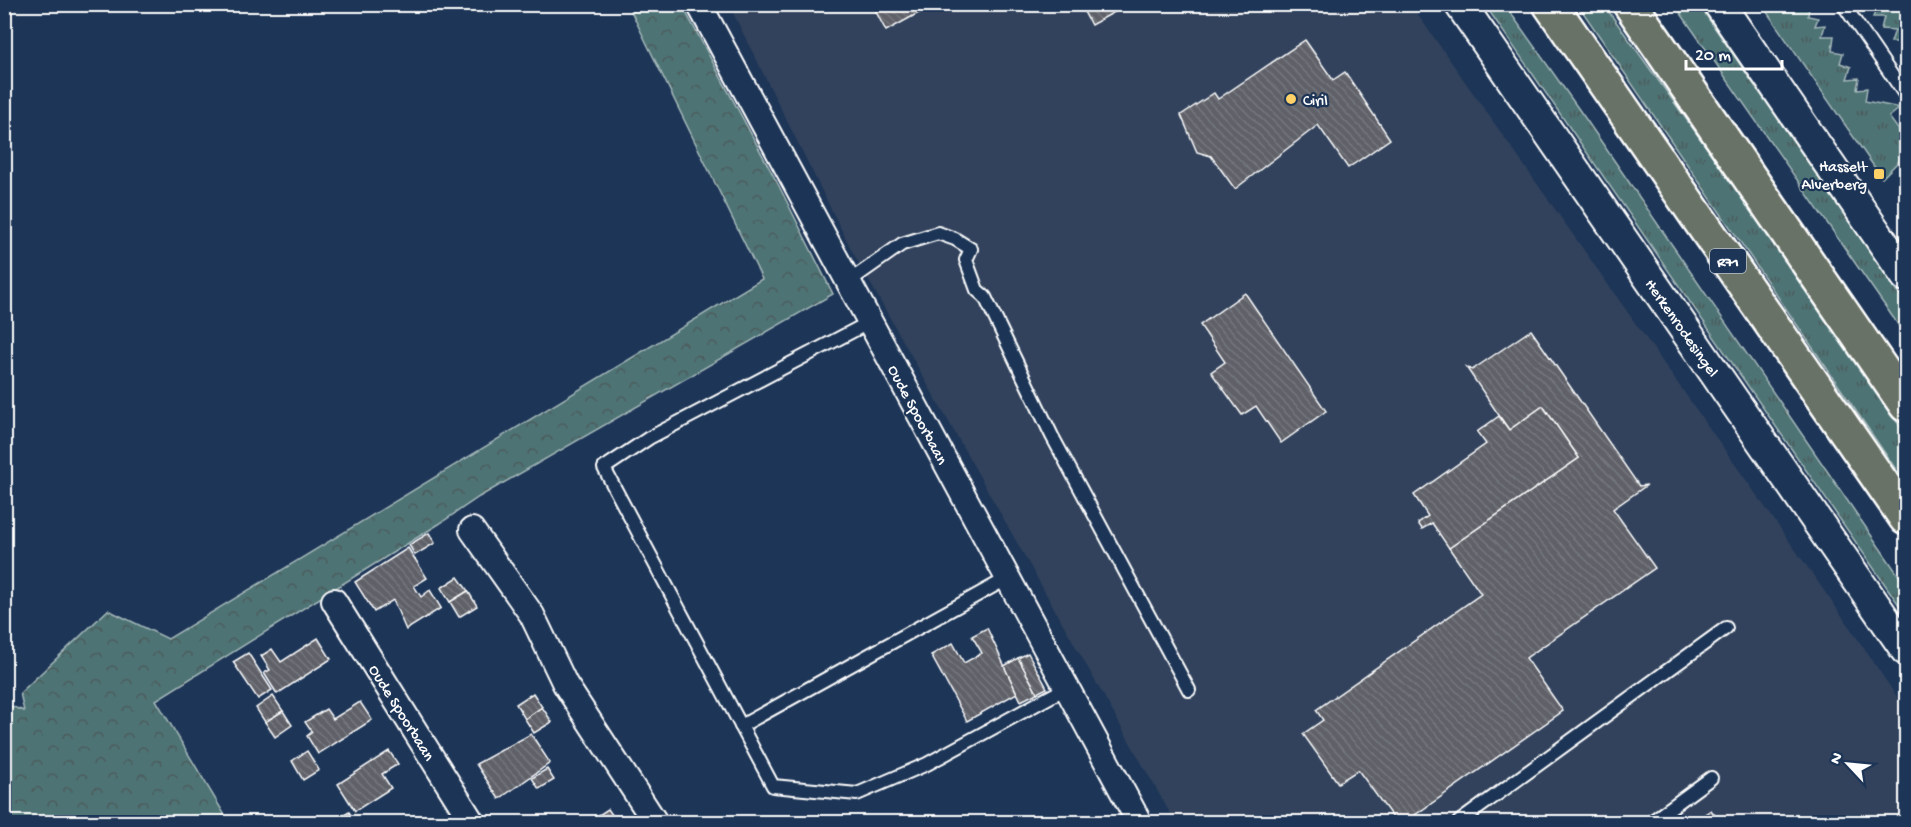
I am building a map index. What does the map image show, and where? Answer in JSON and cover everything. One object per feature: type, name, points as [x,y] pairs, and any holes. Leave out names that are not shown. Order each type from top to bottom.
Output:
[{"type":"highway","name":"R71","points":[[1550,4],[1906,518]]},
{"type":"highway","points":[[1630,4],[1906,405]]},
{"type":"street","name":"Oude Spoorbaan","points":[[699,4],[1139,822]]},
{"type":"street","name":"Herkenrodesingel","points":[[1460,4],[1906,650]]},
{"type":"street","points":[[1719,4],[1906,276]]},
{"type":"street","points":[[472,530],[532,615],[565,684],[655,822]]},
{"type":"street","name":"Oude Spoorbaan","points":[[334,601],[472,822]]},
{"type":"lane","points":[[1843,4],[1906,96]]},
{"type":"lane","points":[[848,282],[902,244],[938,233],[956,239],[971,249],[966,260],[977,290],[986,297],[1052,436],[1189,690]]},
{"type":"lane","points":[[870,322],[649,438],[604,468],[773,786],[857,794],[927,764],[1066,687]]},
{"type":"lane","points":[[741,726],[1008,578]]},
{"type":"lane","points":[[1459,822],[1726,628]]},
{"type":"lane","points":[[1651,822],[1711,778]]},
{"type":"shaded area","points":[[729,5],[1411,5],[1906,710],[1906,822],[1175,822],[852,251]]},
{"type":"green space","points":[[628,5],[682,5],[779,186],[833,294],[479,497],[156,700],[229,822],[5,822],[5,704],[24,711],[20,693],[108,610],[168,639],[762,279]]},
{"type":"green space","points":[[1485,5],[1505,5],[1585,118],[1906,586],[1906,615]]},
{"type":"green space","points":[[1578,5],[1604,5],[1733,184],[1906,435],[1906,484]]},
{"type":"green space","points":[[1675,5],[1699,5],[1906,304],[1906,336]]},
{"type":"green space","points":[[1762,5],[1809,6],[1808,16],[1818,18],[1815,26],[1825,25],[1822,36],[1834,36],[1832,51],[1843,53],[1840,63],[1851,67],[1847,79],[1859,78],[1857,89],[1867,88],[1865,101],[1900,108],[1889,117],[1906,140],[1906,154],[1882,178]]},
{"type":"green space","points":[[1878,5],[1906,5],[1906,55],[1900,55],[1902,42],[1891,42],[1895,30],[1881,29],[1884,17],[1873,17]]},
{"type":"building","points":[[872,4],[935,4],[886,31]]},
{"type":"building","points":[[1080,4],[1129,4],[1091,25]]},
{"type":"building","points":[[1305,40],[1333,80],[1345,72],[1390,139],[1348,168],[1318,125],[1235,189],[1211,156],[1197,152],[1181,115],[1214,93],[1218,99]]},
{"type":"building","points":[[1245,293],[1326,411],[1281,443],[1256,406],[1242,415],[1211,372],[1225,362],[1200,325]]},
{"type":"building","points":[[1531,330],[1639,486],[1647,485],[1613,509],[1655,568],[1526,658],[1563,711],[1405,822],[1396,822],[1358,770],[1338,783],[1303,734],[1323,720],[1316,710],[1481,594],[1449,548],[1579,458],[1543,406],[1509,430],[1466,367],[1472,370]]},
{"type":"building","points":[[1543,406],[1579,458],[1449,548],[1432,523],[1422,529],[1418,523],[1428,516],[1414,495],[1486,444],[1477,432],[1499,416],[1509,430]]},
{"type":"building","points":[[429,533],[435,543],[415,555],[409,545]]},
{"type":"building","points":[[408,548],[427,578],[414,586],[421,597],[430,590],[441,608],[406,630],[393,600],[374,612],[355,582]]},
{"type":"building","points":[[458,577],[468,591],[450,602],[441,588]]},
{"type":"building","points":[[468,591],[477,606],[459,617],[450,602]]},
{"type":"building","points":[[987,628],[1017,693],[967,721],[931,655],[953,643],[964,663],[982,653],[972,636]]},
{"type":"building","points":[[318,638],[331,659],[277,694],[264,673],[270,670],[261,656],[272,649],[281,662]]},
{"type":"building","points":[[248,653],[272,690],[258,699],[233,662]]},
{"type":"building","points":[[1028,653],[1047,688],[1037,693],[1018,658]]},
{"type":"building","points":[[1018,658],[1037,693],[1021,701],[1004,666]]},
{"type":"building","points":[[533,693],[542,707],[525,719],[516,704]]},
{"type":"building","points":[[273,696],[283,711],[265,722],[256,708]]},
{"type":"building","points":[[360,702],[372,720],[318,754],[307,736],[312,732],[305,722],[326,709],[333,719]]},
{"type":"building","points":[[542,707],[552,722],[534,733],[525,719]]},
{"type":"building","points":[[283,711],[292,725],[275,737],[265,722]]},
{"type":"building","points":[[531,734],[550,763],[499,799],[476,764]]},
{"type":"building","points":[[307,751],[319,770],[303,780],[292,761]]},
{"type":"building","points":[[389,751],[398,764],[382,774],[391,788],[355,811],[338,784]]},
{"type":"building","points":[[547,769],[554,780],[539,789],[532,778]]},
{"type":"building","points":[[608,809],[617,822],[592,822],[591,820]]},
{"type":"building","points":[[1711,810],[1720,822],[1693,822]]},
{"type":"building","points":[[349,812],[355,822],[333,822]]},
{"type":"place","name":"Ciril","points":[[1291,99]]},
{"type":"place","name":"Hasselt Alverberg","points":[[1879,174]]}]
